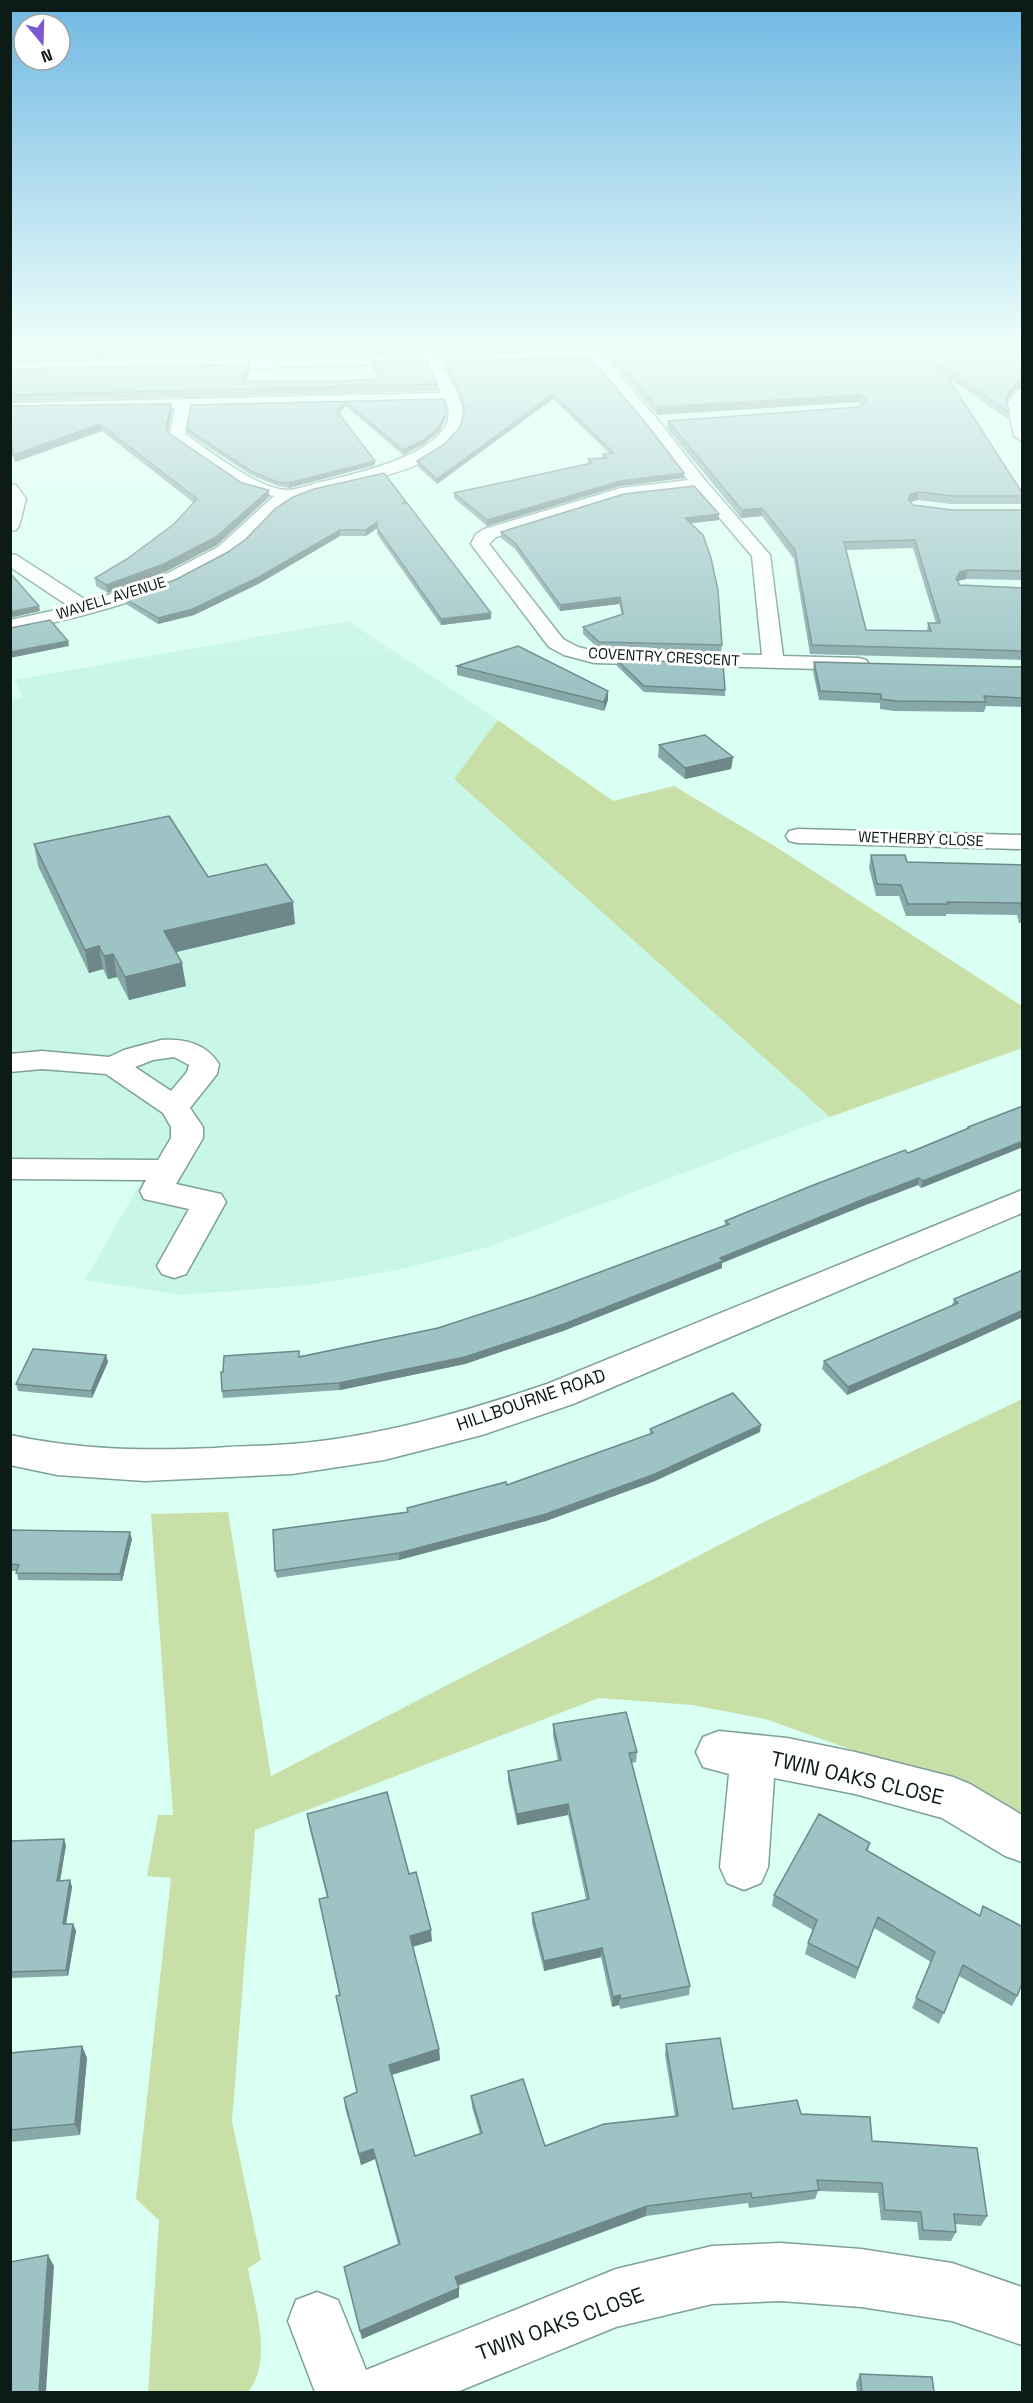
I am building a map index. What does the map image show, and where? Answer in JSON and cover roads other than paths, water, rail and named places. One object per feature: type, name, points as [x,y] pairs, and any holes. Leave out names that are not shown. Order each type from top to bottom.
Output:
[{"type":"street","points":[[210,458],[250,485],[288,495]]},
{"type":"street","name":"WAVELL AVENUE","points":[[10,626],[87,609],[146,591],[190,572],[228,548],[270,508],[288,495],[384,472],[415,458]]},
{"type":"street","points":[[680,458],[761,555],[773,662]]},
{"type":"street","name":"COVENTRY CRESCENT","points":[[699,483],[621,493],[597,499],[490,533],[482,538],[480,544],[556,643],[571,651],[594,657],[880,664]]},
{"type":"street","points":[[10,489],[18,499],[10,526]]},
{"type":"street","points":[[10,559],[87,609]]},
{"type":"street","name":"WETHERBY CLOSE","points":[[811,833],[1023,842]]},
{"type":"street","points":[[114,1066],[128,1057],[146,1051],[188,1050],[200,1056],[204,1064],[202,1074],[174,1107]]},
{"type":"street","points":[[10,1063],[42,1060],[114,1066],[174,1107],[187,1127],[187,1138],[156,1191],[209,1202],[174,1266]]},
{"type":"street","points":[[10,1168],[170,1170]]},
{"type":"street","name":"HILLBOURNE ROAD","points":[[10,1450],[57,1460],[145,1466],[292,1459],[384,1445],[482,1421],[560,1394],[1023,1201]]},
{"type":"street","name":"TWIN OAKS CLOSE","points":[[744,1866],[736,1754],[787,1759],[855,1773],[953,1799],[1023,1840]]},
{"type":"street","name":"TWIN OAKS CLOSE","points":[[385,2392],[616,2298],[712,2275],[781,2271],[861,2277],[952,2292],[1023,2316]]},
{"type":"street","points":[[317,2321],[345,2392]]}]
